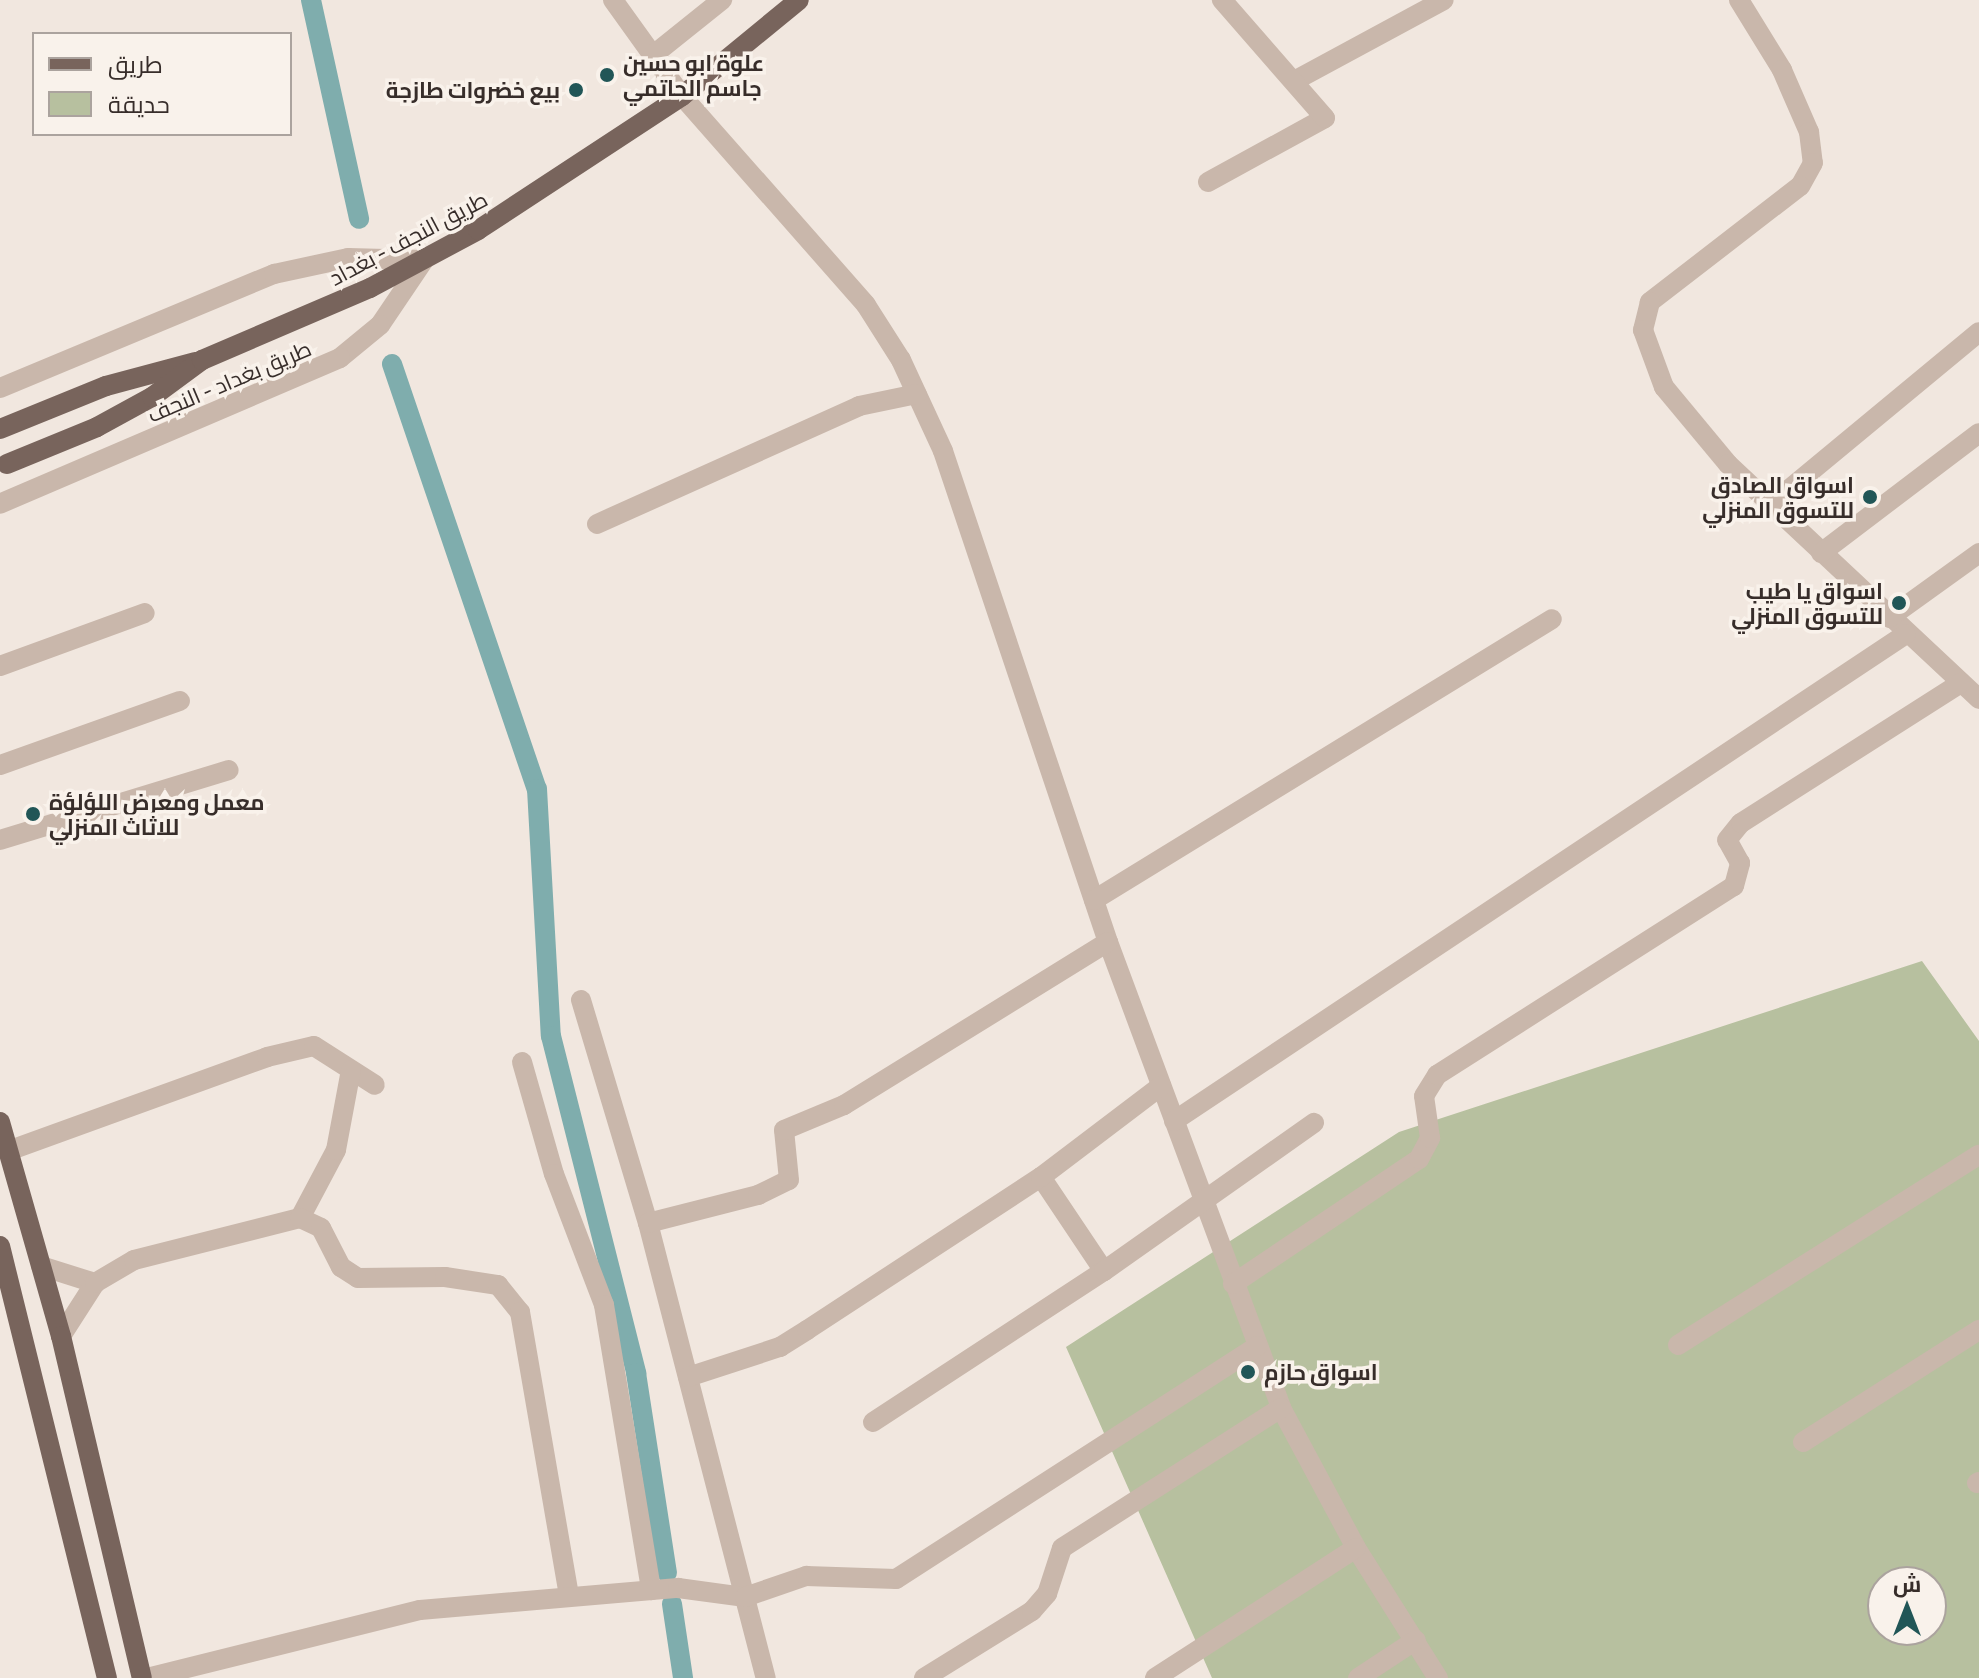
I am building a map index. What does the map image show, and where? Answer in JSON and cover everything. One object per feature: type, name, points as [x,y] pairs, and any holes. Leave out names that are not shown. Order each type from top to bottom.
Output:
[{"type":"main road","name":"طريق النجف - بغداد","points":[[7,464],[125,413],[202,360],[424,260],[529,199],[682,96],[799,0]]},
{"type":"main road","name":"طريق بغداد - النجف","points":[[0,429],[106,386],[202,360]]},
{"type":"main road","points":[[0,1122],[61,1336],[144,1678]]},
{"type":"main road","points":[[0,1246],[107,1678]]},
{"type":"street","points":[[613,0],[682,96],[866,305],[917,394],[943,451],[1108,942],[1281,1408],[1356,1548],[1438,1678]]},
{"type":"street","points":[[652,56],[722,0]]},
{"type":"street","points":[[1208,182],[1324,122],[1324,112],[1222,0]]},
{"type":"street","points":[[1294,81],[1444,0]]},
{"type":"street","points":[[1739,0],[1782,70],[1809,132],[1813,163],[1800,186],[1650,302],[1643,330],[1664,387],[1728,464],[1906,634],[1979,699]]},
{"type":"street","points":[[0,388],[274,274],[348,258],[424,260]]},
{"type":"street","name":"طريق بغداد - النجف","points":[[0,504],[329,365],[380,325],[424,260]]},
{"type":"street","points":[[1770,505],[1979,332]]},
{"type":"street","points":[[597,524],[859,406],[917,394]]},
{"type":"street","points":[[1821,553],[1979,433]]},
{"type":"street","points":[[1889,618],[1979,553]]},
{"type":"street","points":[[0,666],[145,613]]},
{"type":"street","points":[[1094,900],[1552,619]]},
{"type":"street","points":[[1174,1121],[1906,634]]},
{"type":"street","points":[[1233,1284],[1419,1159],[1430,1138],[1424,1096],[1437,1075],[1734,886],[1740,863],[1727,840],[1741,823],[1961,683]]},
{"type":"street","points":[[0,765],[180,701]]},
{"type":"street","points":[[0,840],[229,770]]},
{"type":"street","points":[[648,1223],[758,1195],[789,1180],[784,1130],[844,1105],[1108,942]]},
{"type":"street","points":[[581,1000],[648,1223],[766,1678]]},
{"type":"street","points":[[8,1151],[267,1057],[314,1046],[375,1085]]},
{"type":"street","points":[[522,1062],[554,1174],[604,1305],[651,1590]]},
{"type":"street","points":[[300,1218],[336,1150],[351,1070]]},
{"type":"street","points":[[688,1377],[780,1347],[1041,1177],[1161,1086]]},
{"type":"street","points":[[873,1422],[1104,1271],[1314,1123]]},
{"type":"street","points":[[1678,1345],[1979,1155]]},
{"type":"street","points":[[1041,1177],[1104,1271]]},
{"type":"street","points":[[61,1336],[95,1283],[134,1260],[300,1218],[321,1228],[341,1267],[358,1278],[445,1277],[498,1285],[520,1312],[569,1597]]},
{"type":"street","points":[[41,1266],[95,1283]]},
{"type":"street","points":[[1803,1442],[1979,1330]]},
{"type":"street","points":[[144,1678],[420,1610],[678,1588],[745,1597],[806,1576],[896,1579],[1257,1346]]},
{"type":"street","points":[[924,1678],[1032,1611],[1047,1594],[1062,1548],[1281,1408]]},
{"type":"street","points":[[1155,1678],[1356,1548]]},
{"type":"street","points":[[1358,1678],[1416,1640]]},
{"type":"green space","points":[[1922,961],[1979,1041],[1979,1678],[1212,1678],[1066,1347],[1399,1132]]},
{"type":"waterway","points":[[311,0],[359,219]]},
{"type":"waterway","points":[[392,364],[537,789],[551,1036],[636,1373],[667,1573]]},
{"type":"waterway","points":[[672,1604],[683,1678]]},
{"type":"place","name":"علوة ابو حسين جاسم الحاتمي","points":[[607,75]]},
{"type":"place","name":"بيع خضروات طازجة","points":[[576,90]]},
{"type":"place","name":"اسواق الصادق للتسوق المنزلي","points":[[1870,497]]},
{"type":"place","name":"اسواق يا طيب للتسوق المنزلي","points":[[1899,603]]},
{"type":"place","name":"معمل ومعرض اللؤلؤة للاثاث المنزلي","points":[[33,814]]},
{"type":"place","name":"اسواق حازم","points":[[1248,1372]]}]
